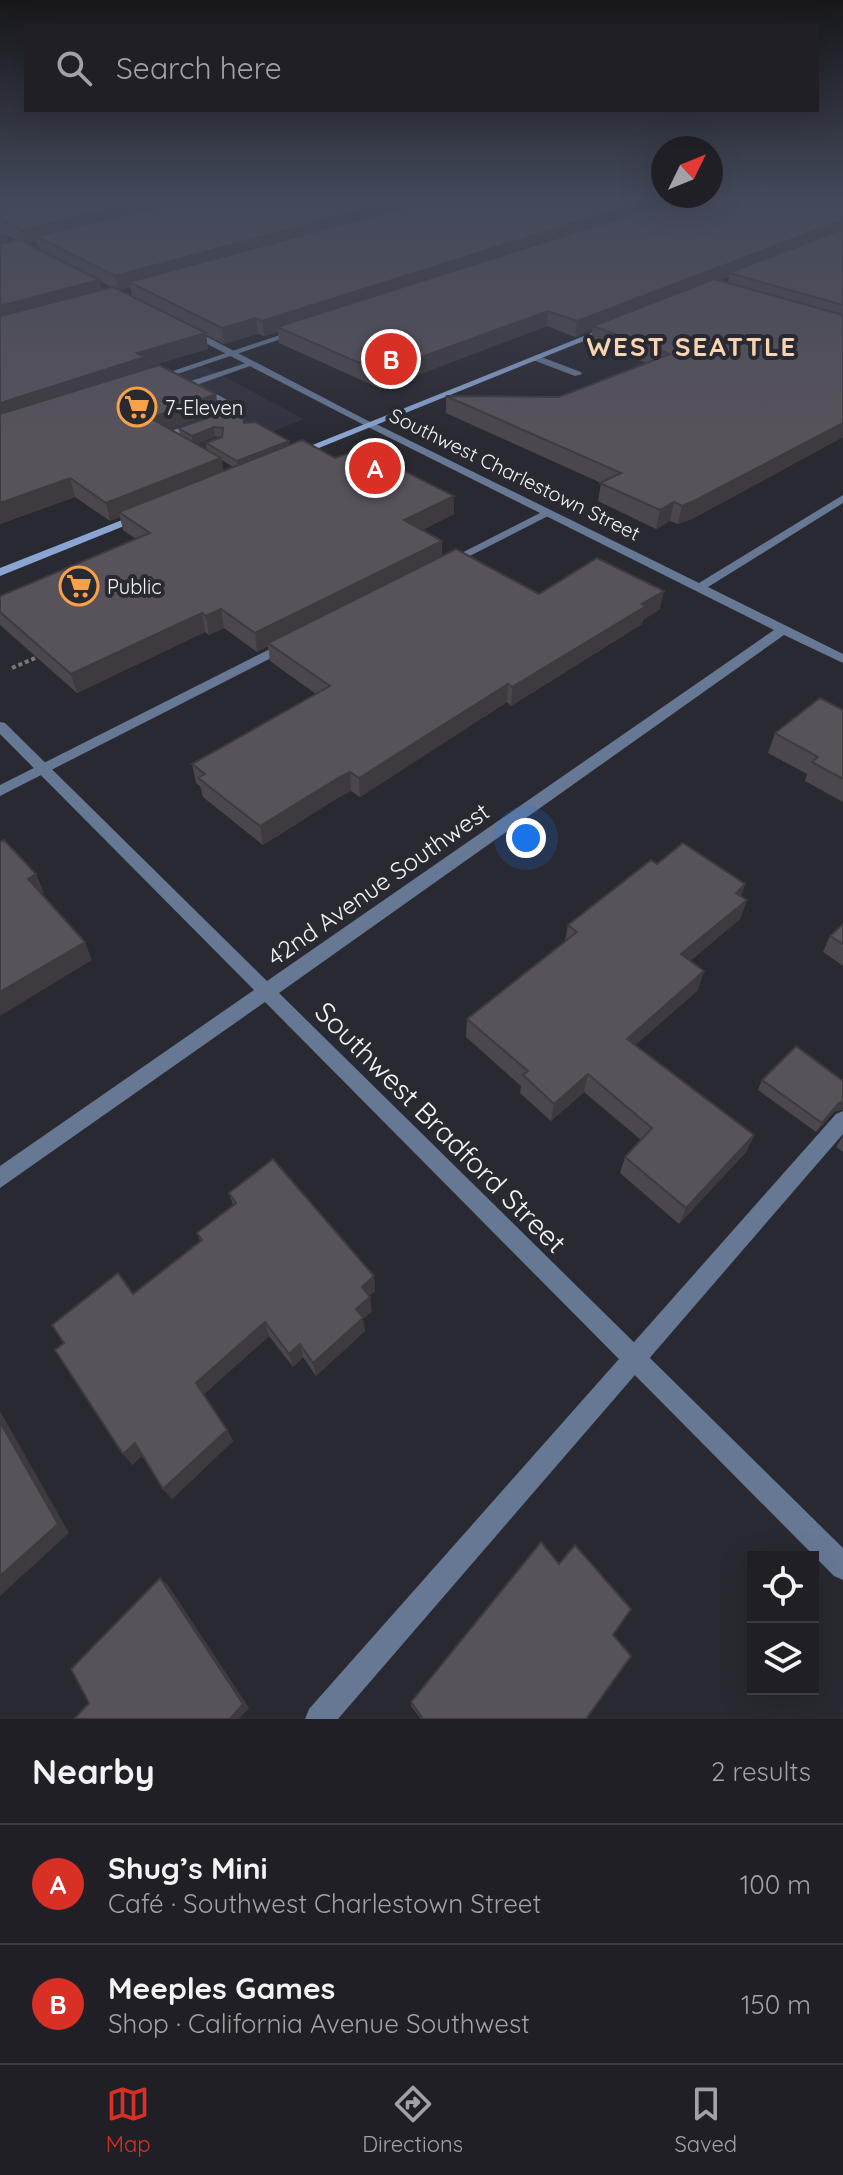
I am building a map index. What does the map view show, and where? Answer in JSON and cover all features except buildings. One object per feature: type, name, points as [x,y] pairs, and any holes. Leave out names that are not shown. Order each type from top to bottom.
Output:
[{"type":"main road","points":[[282,459],[625,323]]},
{"type":"main road","points":[[0,572],[145,514]]},
{"type":"street","name":"Southwest Charlestown Street","points":[[176,325],[546,513],[843,659]]},
{"type":"street","points":[[146,381],[303,330]]},
{"type":"street","points":[[536,358],[578,374]]},
{"type":"street","points":[[251,419],[191,384],[252,364]]},
{"type":"street","points":[[178,444],[165,436],[238,410]]},
{"type":"street","points":[[699,588],[843,498]]},
{"type":"street","points":[[438,567],[546,513]]},
{"type":"street","name":"42nd Avenue Southwest","points":[[0,1178],[784,629]]},
{"type":"street","points":[[0,791],[303,636]]},
{"type":"street","name":"Southwest Bradford Street","points":[[0,726],[843,1567]]},
{"type":"street","points":[[319,1719],[843,1120]]},
{"type":"path","points":[[12,668],[49,652]]},
{"type":"shaded area","points":[[202,365],[304,419],[175,469],[74,407]]},
{"type":"place","name":"Meeples Games","points":[[391,359]]},
{"type":"place","name":"7-Eleven","points":[[137,407]]},
{"type":"place","name":"Shug’s Mini","points":[[375,468]]},
{"type":"place","name":"Public","points":[[79,586]]},
{"type":"district","name":"WEST SEATTLE","points":[[692,346]]}]
